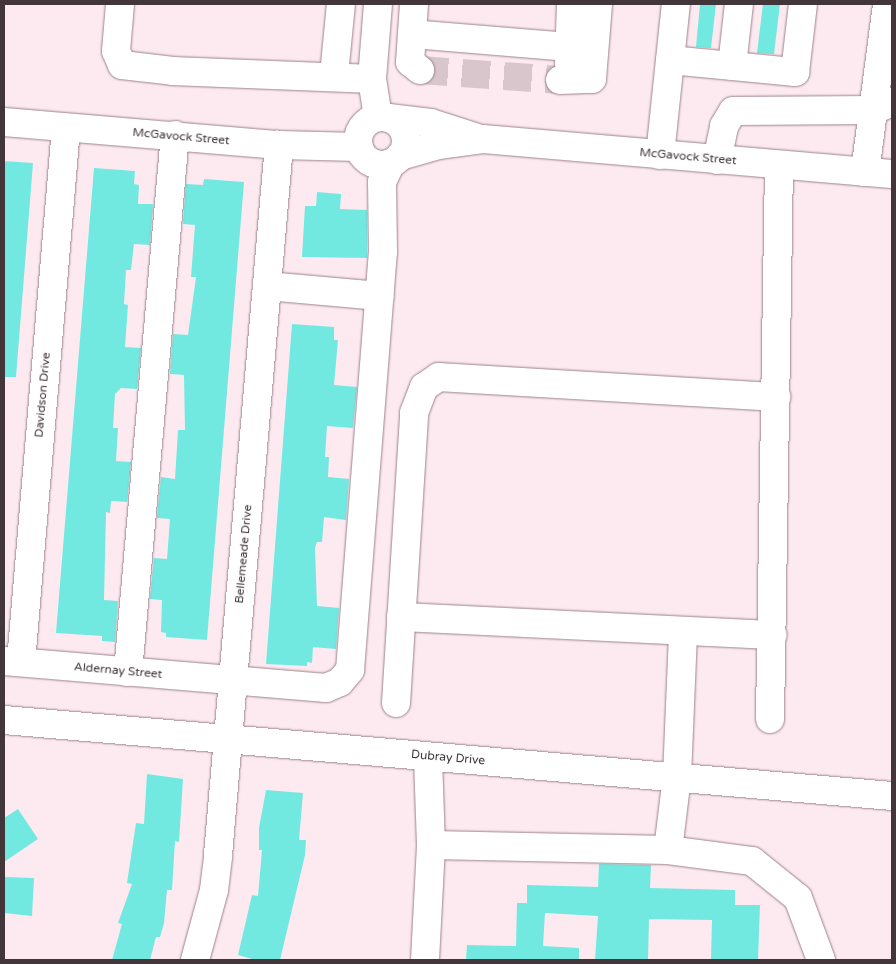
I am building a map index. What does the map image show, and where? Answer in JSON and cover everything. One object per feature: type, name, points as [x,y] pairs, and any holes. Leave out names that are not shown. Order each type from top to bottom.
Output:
[{"type":"street","points":[[120,4],[116,51],[122,65],[173,71],[372,79]]},
{"type":"street","points":[[334,76],[341,4]]},
{"type":"street","points":[[378,4],[372,79],[384,118]]},
{"type":"street","points":[[414,4],[410,62],[420,70]]},
{"type":"street","points":[[571,4],[570,47],[573,78]]},
{"type":"street","points":[[573,78],[584,65],[589,4]]},
{"type":"street","points":[[573,78],[598,4]]},
{"type":"street","points":[[573,78],[604,68],[609,4]]},
{"type":"street","points":[[660,154],[676,4]]},
{"type":"street","points":[[732,66],[739,4]]},
{"type":"street","points":[[670,60],[795,72],[803,4]]},
{"type":"street","points":[[865,172],[883,106],[887,4]]},
{"type":"street","points":[[412,34],[570,47]]},
{"type":"street","points":[[716,160],[724,126],[733,111],[883,106]]},
{"type":"street","points":[[384,118],[399,124],[405,134],[405,145],[396,159],[380,164],[369,161],[359,148],[360,130],[367,122],[384,118]]},
{"type":"street","name":"McGavock Street","points":[[384,118],[431,123],[483,139],[892,174]]},
{"type":"street","name":"McGavock Street","points":[[4,122],[279,145],[359,148]]},
{"type":"street","name":"Davidson Drive","points":[[12,661],[66,128]]},
{"type":"street","points":[[128,672],[176,135]]},
{"type":"street","name":"McGavock Street","points":[[396,159],[438,145],[483,139]]},
{"type":"street","name":"Bellemeade Drive","points":[[195,960],[214,890],[279,145]]},
{"type":"street","name":"Aldernay Street","points":[[12,661],[326,688],[340,682],[350,670],[380,296],[382,182],[396,159]]},
{"type":"street","points":[[770,719],[773,635],[779,165]]},
{"type":"street","points":[[267,286],[380,296]]},
{"type":"street","points":[[396,702],[414,413],[424,387],[439,377],[776,397]]},
{"type":"street","points":[[401,617],[773,635]]},
{"type":"street","points":[[668,850],[677,777],[683,631]]},
{"type":"street","name":"Dubray Drive","points":[[4,720],[892,796]]},
{"type":"street","points":[[425,960],[431,844],[428,757]]},
{"type":"street","points":[[431,844],[668,850],[752,861],[798,898],[820,960]]},
{"type":"building","points":[[700,4],[716,4],[711,48],[696,47]]},
{"type":"building","points":[[763,4],[780,4],[774,54],[757,53]]},
{"type":"building","points":[[4,161],[33,163],[16,377],[4,377]]},
{"type":"building","points":[[94,168],[135,171],[134,184],[139,185],[138,204],[153,204],[150,245],[134,244],[131,270],[126,270],[124,304],[128,305],[125,347],[141,348],[137,389],[121,388],[115,394],[113,428],[118,428],[116,461],[131,462],[127,502],[111,501],[110,513],[106,512],[104,600],[118,601],[115,642],[102,641],[102,636],[56,633]]},
{"type":"building","points":[[204,179],[244,182],[207,640],[166,637],[166,633],[161,632],[162,600],[150,599],[154,558],[167,559],[170,519],[157,518],[161,477],[175,479],[178,430],[185,430],[184,375],[170,374],[173,334],[188,335],[196,277],[191,277],[195,225],[183,224],[186,184],[203,185]]},
{"type":"building","points":[[317,192],[341,194],[340,209],[367,210],[367,258],[302,257],[305,206],[316,206]]},
{"type":"building","points":[[292,324],[334,327],[334,340],[338,340],[334,385],[357,387],[353,428],[327,426],[325,457],[329,457],[328,477],[349,479],[346,520],[324,517],[322,542],[317,542],[315,548],[317,606],[339,608],[336,649],[313,647],[312,663],[307,662],[307,666],[266,664]]},
{"type":"building","points":[[147,774],[183,779],[179,842],[175,841],[172,890],[167,890],[164,923],[160,937],[156,937],[150,960],[112,960],[122,924],[118,923],[132,884],[127,883],[136,823],[144,824]]},
{"type":"building","points":[[266,790],[303,793],[299,840],[306,840],[305,855],[280,960],[256,960],[238,955],[252,895],[258,896],[262,850],[259,850],[259,828]]},
{"type":"building","points":[[18,809],[38,839],[4,862],[4,818]]},
{"type":"building","points":[[599,864],[651,865],[650,888],[735,890],[735,905],[760,905],[758,960],[711,960],[712,920],[649,919],[648,960],[595,960],[598,916],[545,913],[543,946],[579,948],[579,960],[466,960],[467,945],[516,946],[517,903],[527,903],[527,885],[598,887]]},
{"type":"building","points":[[4,877],[34,878],[32,916],[4,913]]},
{"type":"tunnel","points":[[420,70],[560,80]]}]
